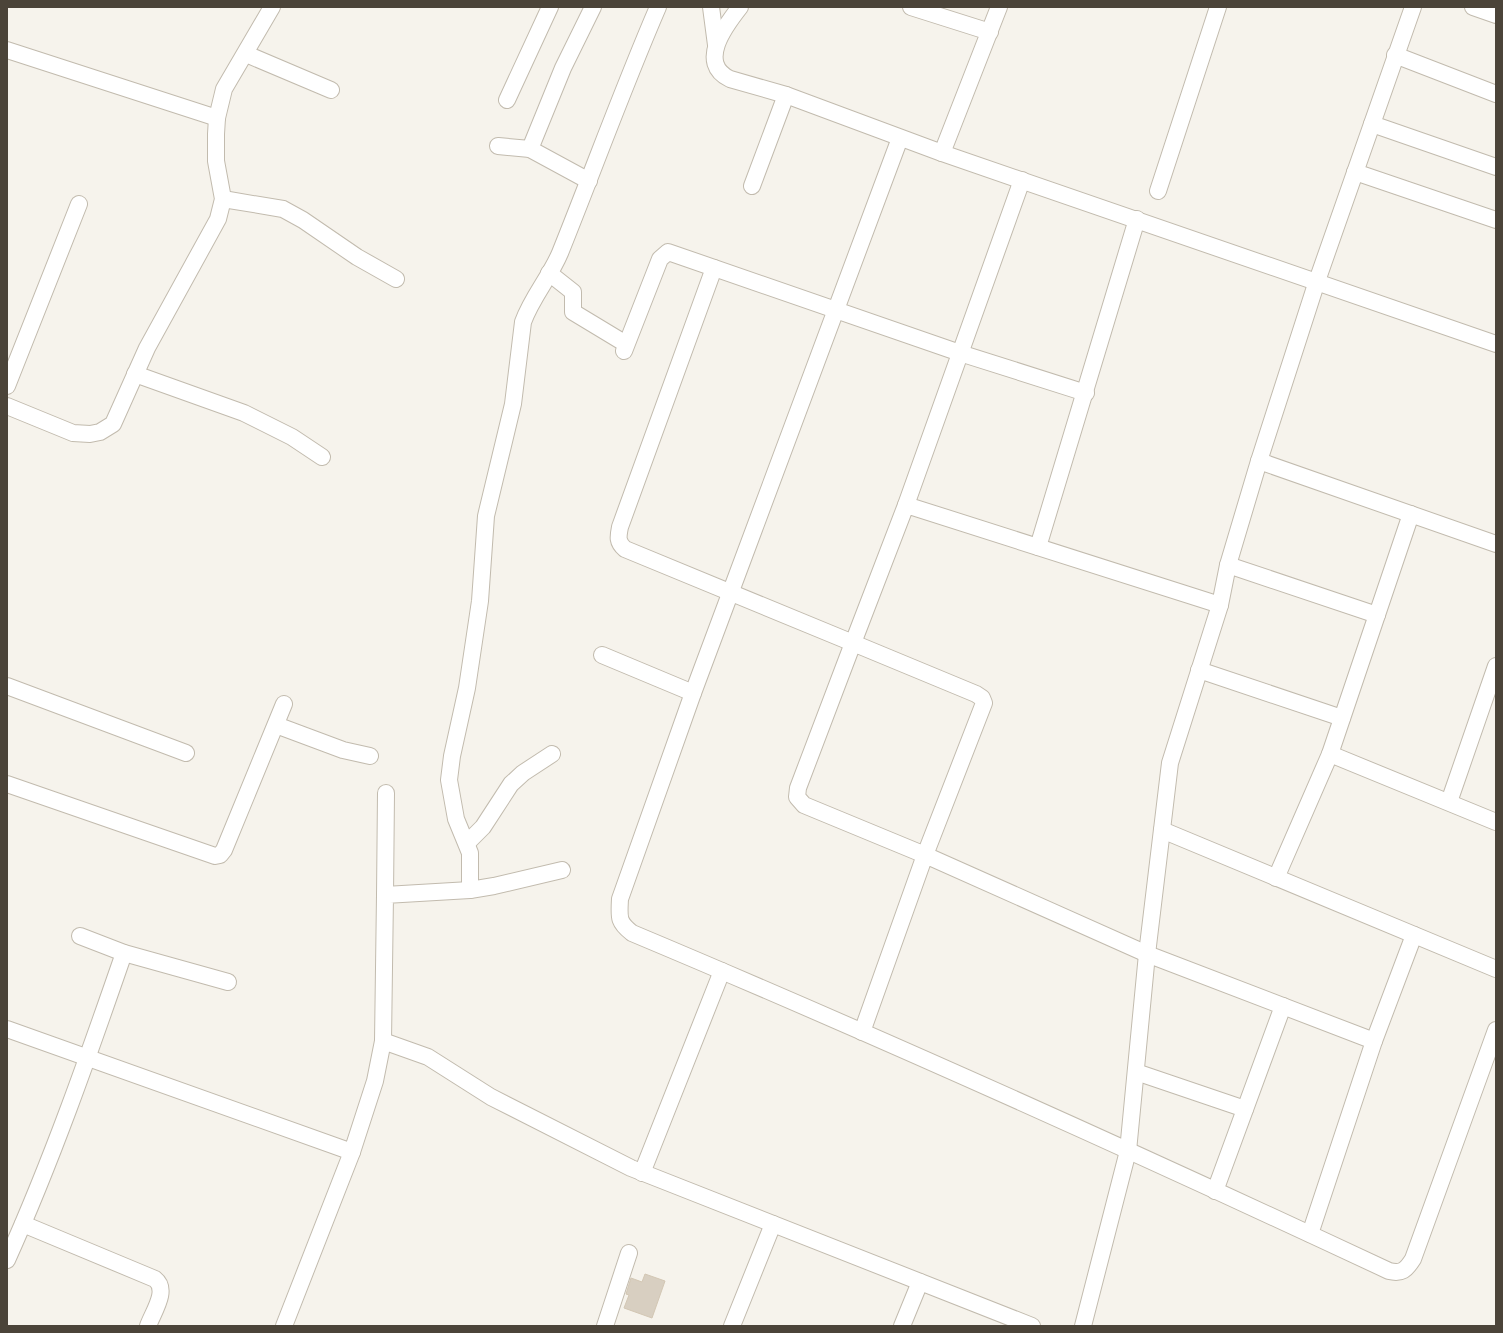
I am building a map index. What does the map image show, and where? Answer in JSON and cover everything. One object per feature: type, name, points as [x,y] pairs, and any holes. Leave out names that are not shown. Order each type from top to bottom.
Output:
[{"type":"street","points":[[7,406],[73,433],[90,434],[100,432],[113,424],[147,348],[218,219],[223,199],[216,161],[217,118],[224,89],[246,54],[272,7]]},
{"type":"street","points":[[507,100],[550,7]]},
{"type":"street","points":[[530,149],[563,68],[593,7]]},
{"type":"street","points":[[470,890],[470,853],[456,819],[450,780],[452,756],[467,688],[477,623],[486,516],[513,404],[523,322],[527,311],[559,255],[658,7]]},
{"type":"street","points":[[711,7],[716,45]]},
{"type":"street","points":[[740,7],[716,45],[714,54],[715,64],[722,75],[786,95],[942,153],[1317,281],[1496,344]]},
{"type":"street","points":[[911,7],[990,32]]},
{"type":"street","points":[[942,153],[1000,7]]},
{"type":"street","points":[[1158,191],[1218,7]]},
{"type":"street","points":[[1083,1326],[1128,1151],[1147,954],[1170,763],[1220,605],[1228,565],[1259,461],[1317,281],[1395,54],[1413,7]]},
{"type":"street","points":[[1473,7],[1496,15]]},
{"type":"street","points":[[7,50],[217,118]]},
{"type":"street","points":[[246,54],[331,90]]},
{"type":"street","points":[[1395,54],[1496,94]]},
{"type":"street","points":[[752,186],[786,95]]},
{"type":"street","points":[[1372,124],[1495,162]]},
{"type":"street","points":[[900,138],[693,693],[620,899],[619,915],[621,925],[632,933],[862,1032],[1128,1151],[1389,1271],[1398,1273],[1407,1269],[1414,1259],[1496,1030]]},
{"type":"street","points":[[498,146],[530,149],[588,180]]},
{"type":"street","points":[[1355,172],[1496,220]]},
{"type":"street","points":[[1022,180],[906,505],[798,788],[797,797],[804,805],[925,855],[1147,954],[1374,1041]]},
{"type":"street","points":[[223,199],[283,209],[303,220],[358,257],[396,279]]},
{"type":"street","points":[[7,386],[79,204]]},
{"type":"street","points":[[1038,547],[1086,393],[1137,219]]},
{"type":"street","points":[[549,273],[573,292],[573,312],[625,347],[663,254],[668,252],[960,353],[1086,393]]},
{"type":"street","points":[[714,268],[620,528],[618,537],[619,544],[625,549],[976,694],[982,698],[984,703],[925,855],[862,1032]]},
{"type":"street","points":[[135,374],[244,413],[292,437],[322,457]]},
{"type":"street","points":[[1259,461],[1496,544]]},
{"type":"street","points":[[906,505],[1220,605]]},
{"type":"street","points":[[1276,878],[1330,754],[1411,514]]},
{"type":"street","points":[[1228,565],[1377,615]]},
{"type":"street","points":[[602,655],[693,693]]},
{"type":"street","points":[[1449,802],[1496,666]]},
{"type":"street","points":[[1199,670],[1342,718]]},
{"type":"street","points":[[7,686],[65,706],[186,753]]},
{"type":"street","points":[[7,784],[215,856],[224,850],[284,704]]},
{"type":"street","points":[[276,725],[343,750],[370,756]]},
{"type":"street","points":[[467,843],[483,827],[511,784],[523,773],[552,754]]},
{"type":"street","points":[[1330,754],[1496,822]]},
{"type":"street","points":[[284,1326],[352,1152],[375,1081],[383,1041],[386,793]]},
{"type":"street","points":[[1162,830],[1496,969]]},
{"type":"street","points":[[385,895],[470,890],[562,870]]},
{"type":"street","points":[[1310,1234],[1374,1041],[1414,935]]},
{"type":"street","points":[[80,936],[124,953],[228,982]]},
{"type":"street","points":[[7,1260],[23,1224],[88,1058],[124,953]]},
{"type":"street","points":[[642,1173],[722,971]]},
{"type":"street","points":[[1216,1191],[1282,1006]]},
{"type":"street","points":[[7,1029],[352,1152]]},
{"type":"street","points":[[383,1041],[428,1057],[491,1097],[642,1173],[1032,1326]]},
{"type":"street","points":[[1136,1072],[1245,1108]]},
{"type":"street","points":[[23,1224],[155,1279],[160,1283],[162,1288],[161,1295],[148,1326]]},
{"type":"street","points":[[732,1326],[773,1224]]},
{"type":"street","points":[[604,1326],[629,1253]]},
{"type":"street","points":[[902,1326],[920,1282]]},
{"type":"building","points":[[645,1274],[665,1281],[652,1318],[624,1308],[629,1295],[626,1294],[631,1278],[642,1282]]}]
